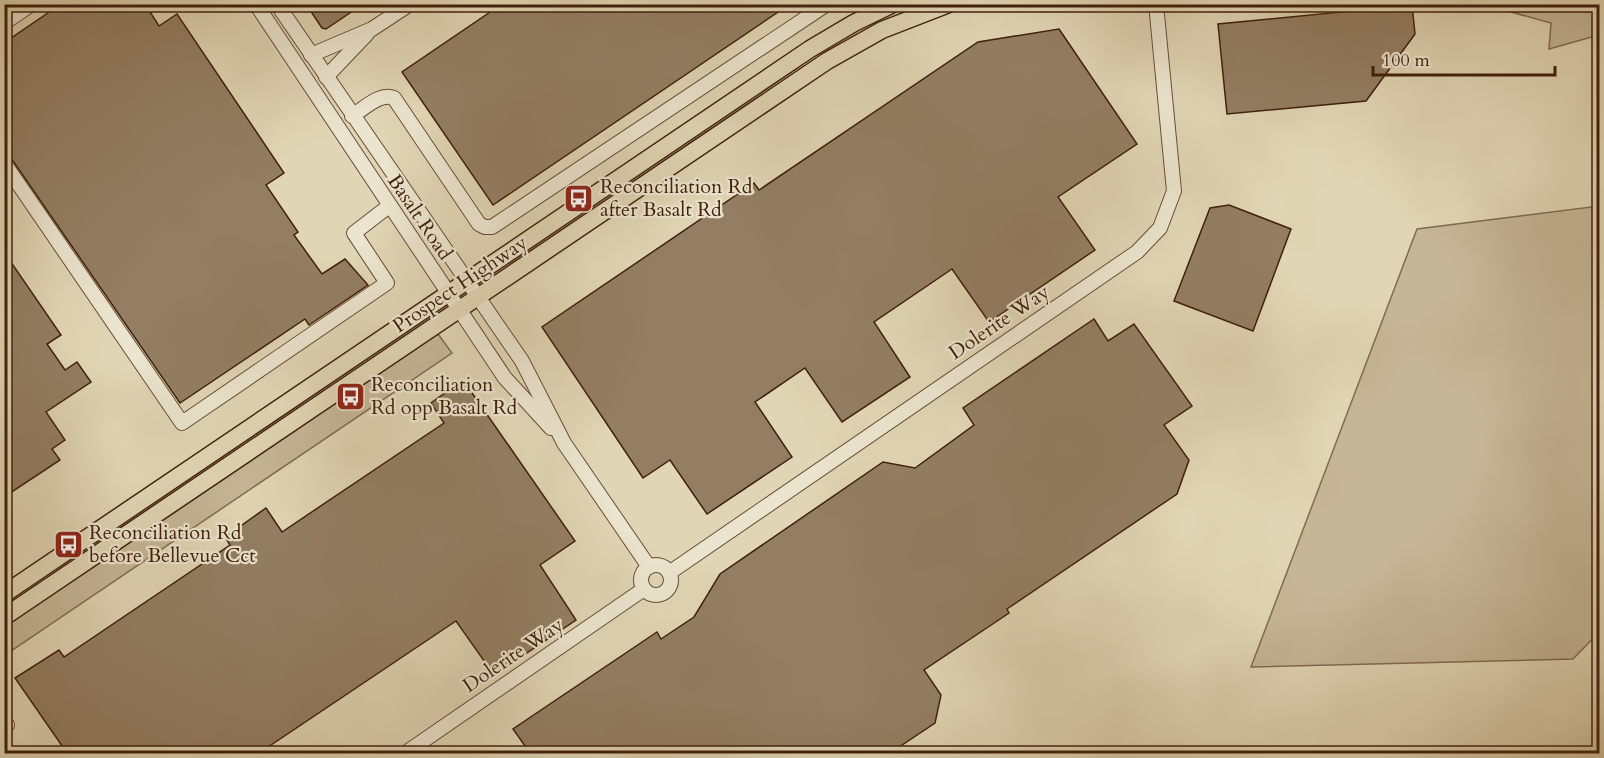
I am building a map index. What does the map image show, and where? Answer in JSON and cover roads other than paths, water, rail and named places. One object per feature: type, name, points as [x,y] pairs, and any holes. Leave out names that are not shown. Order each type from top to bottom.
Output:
[{"type":"main road","name":"Prospect Highway","points":[[4,594],[810,49],[848,26],[893,4]]},
{"type":"main road","name":"Prospect Highway","points":[[4,617],[827,61],[882,30],[949,4]]},
{"type":"street","points":[[4,23],[32,4]]},
{"type":"street","name":"Basalt Road","points":[[256,4],[505,378],[564,443]]},
{"type":"street","name":"Basalt Road","points":[[277,4],[522,361],[564,443],[649,567]]},
{"type":"street","points":[[302,73],[314,59],[372,28],[410,4]]},
{"type":"street","points":[[352,116],[382,97],[394,98],[479,224],[485,228],[492,227],[824,6],[823,4]]},
{"type":"street","name":"Dolerite Way","points":[[669,573],[1137,252],[1161,228],[1174,191],[1156,4]]},
{"type":"street","points":[[326,77],[372,28]]},
{"type":"street","points":[[4,163],[182,423],[387,283],[354,233],[389,206]]},
{"type":"street","points":[[658,565],[669,573],[671,582],[666,591],[657,595],[644,589],[641,579],[649,567],[658,565]]},
{"type":"street","name":"Dolerite Way","points":[[405,753],[644,589]]},
{"type":"place","name":"Reconciliation Rd after Basalt Rd","points":[[579,198]]},
{"type":"place","name":"Reconciliation Rd opp Basalt Rd","points":[[350,396]]},
{"type":"place","name":"Reconciliation Rd before Bellevue Cct","points":[[68,544]]}]
